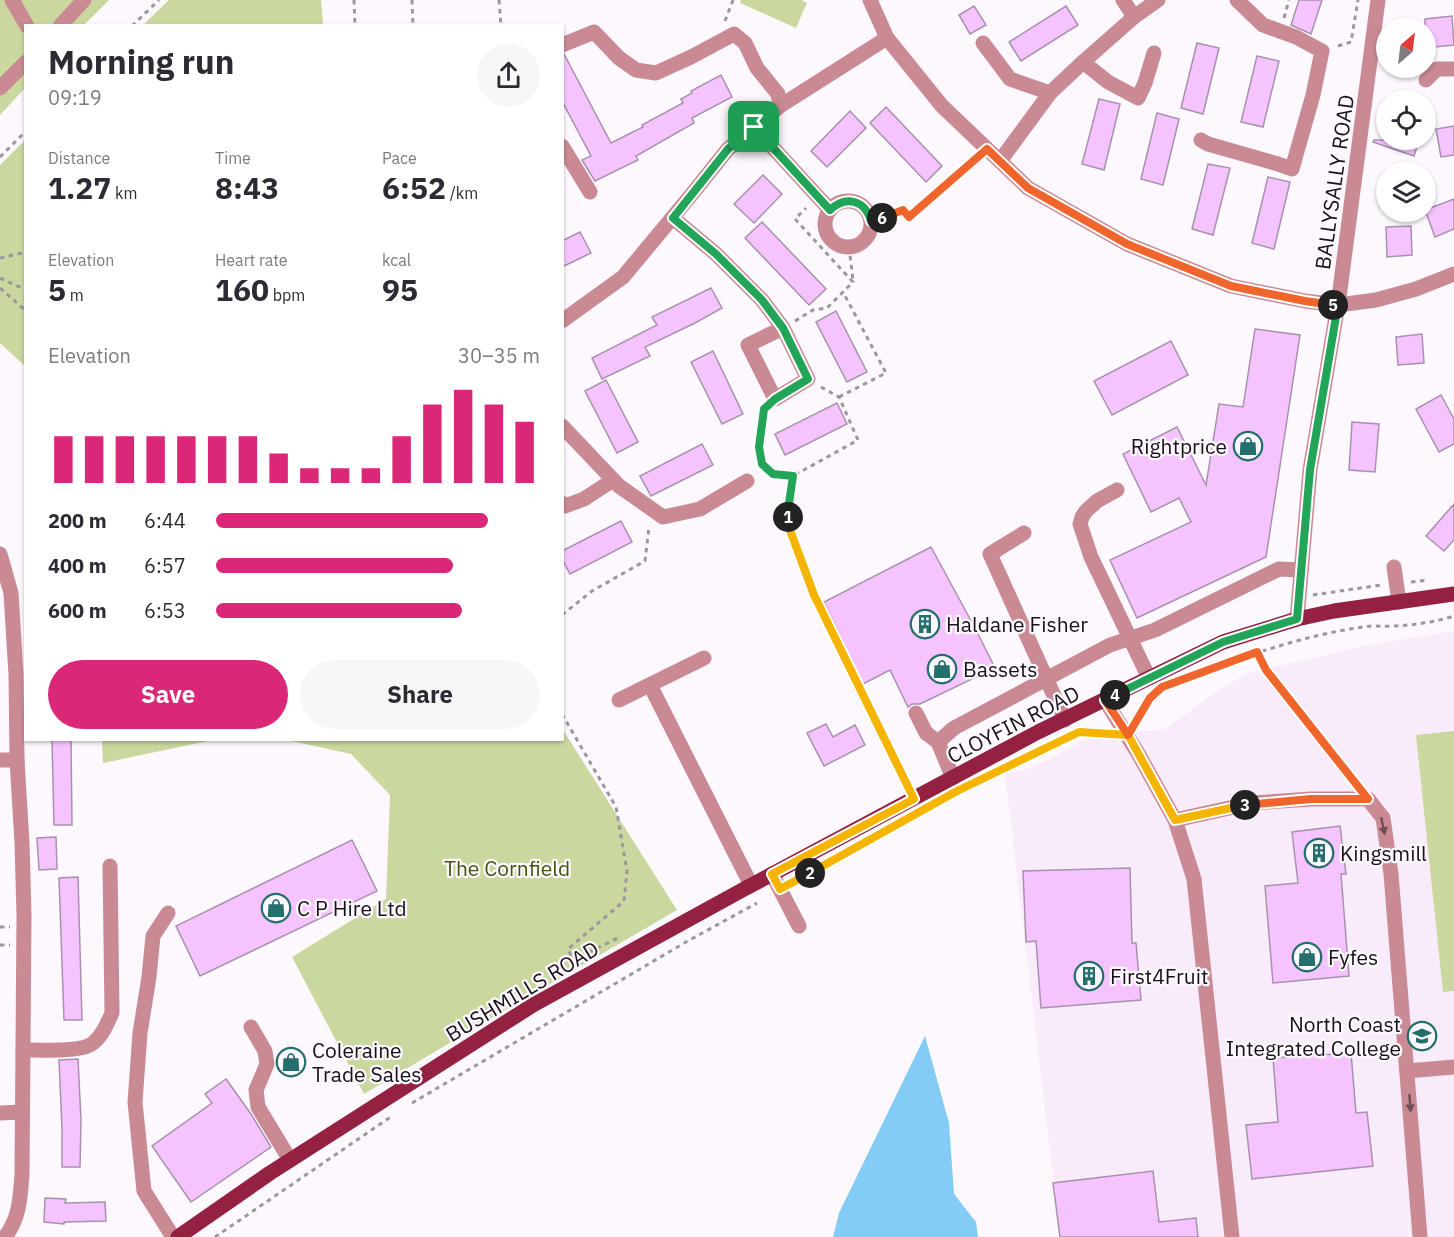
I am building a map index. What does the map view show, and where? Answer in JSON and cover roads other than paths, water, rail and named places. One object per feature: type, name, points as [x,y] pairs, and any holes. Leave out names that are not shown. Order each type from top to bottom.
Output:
[{"type":"main road","name":"CLOYFIN ROAD","points":[[679,925],[953,778],[1223,642],[1297,619],[1334,611],[1454,594]]},
{"type":"main road","name":"BUSHMILLS ROAD","points":[[178,1237],[290,1160],[532,1005],[679,925]]},
{"type":"street","points":[[12,0],[26,24]]},
{"type":"street","points":[[62,24],[84,0]]},
{"type":"street","points":[[870,0],[887,38],[942,106],[1028,188],[1127,244],[1231,286],[1305,301],[1338,305],[1376,300],[1416,289],[1454,274]]},
{"type":"street","points":[[1123,0],[1134,17]]},
{"type":"street","points":[[1000,161],[1050,93],[1134,17],[1158,0]]},
{"type":"street","points":[[1202,140],[1208,144],[1292,169],[1313,95],[1322,51],[1296,36],[1263,25],[1237,0]]},
{"type":"street","name":"BALLYSALLY ROAD","points":[[1297,619],[1310,470],[1338,305],[1378,0]]},
{"type":"street","points":[[564,44],[594,32],[619,58],[636,69],[656,73],[734,34],[745,43],[757,68],[778,94],[780,105]]},
{"type":"street","points":[[564,320],[622,277],[728,149],[780,105],[887,38]]},
{"type":"street","points":[[983,43],[1010,79],[1050,93]]},
{"type":"street","points":[[1083,62],[1108,82],[1138,98],[1154,53]]},
{"type":"street","points":[[0,88],[24,64]]},
{"type":"street","points":[[1425,80],[1437,69],[1454,69]]},
{"type":"street","points":[[754,127],[830,210]]},
{"type":"street","points":[[564,149],[590,192]]},
{"type":"street","points":[[843,201],[858,203],[864,207],[871,221],[868,236],[863,242],[849,247],[835,243],[826,231],[826,216],[830,210],[843,201]]},
{"type":"street","points":[[673,218],[716,254],[762,300],[783,328],[808,379],[775,399],[748,345],[783,328]]},
{"type":"street","points":[[564,428],[619,486],[663,517],[700,509],[747,481]]},
{"type":"street","points":[[564,505],[584,499],[613,480]]},
{"type":"street","points":[[1117,490],[1097,501],[1086,511],[1080,524],[1091,558],[1149,678]]},
{"type":"street","points":[[1024,533],[990,554],[1065,720]]},
{"type":"street","points":[[0,555],[11,592],[24,915],[20,1204],[12,1227],[5,1237]]},
{"type":"street","points":[[1394,567],[1399,602]]},
{"type":"street","points":[[938,742],[954,728],[1110,645],[1155,630],[1279,568],[1301,570]]},
{"type":"street","points":[[619,700],[704,658]]},
{"type":"street","points":[[650,685],[751,885]]},
{"type":"street","points":[[1105,700],[1128,735],[1175,820],[1194,879],[1232,1237]]},
{"type":"street","points":[[916,713],[926,733],[938,742],[953,778]]},
{"type":"street","points":[[0,760],[17,760]]},
{"type":"street","points":[[1175,820],[1252,803],[1311,799],[1368,799],[1383,818],[1391,874],[1420,1237]]},
{"type":"street","points":[[23,1050],[79,1048],[91,1044],[104,1031],[112,1014],[110,866]]},
{"type":"street","points":[[772,874],[798,926]]},
{"type":"street","points":[[168,913],[153,936],[140,1034],[135,1102],[144,1191],[173,1237]]},
{"type":"street","points":[[251,1027],[265,1051],[267,1064],[256,1090],[258,1107],[290,1160]]},
{"type":"street","points":[[1407,1071],[1454,1067]]},
{"type":"street","points":[[0,1113],[22,1112]]},
{"type":"water","points":[[925,1036],[949,1123],[954,1194],[976,1222],[978,1237],[833,1237],[839,1213]]},
{"type":"place","name":"Rightprice","points":[[1248,446]]},
{"type":"place","name":"Haldane Fisher","points":[[925,624]]},
{"type":"place","name":"Bassets","points":[[942,669]]},
{"type":"place","name":"Kingsmill","points":[[1319,853]]},
{"type":"place","name":"C P Hire Ltd","points":[[276,908]]},
{"type":"place","name":"Fyfes","points":[[1307,957]]},
{"type":"place","name":"First4Fruit","points":[[1089,976]]},
{"type":"place","name":"North Coast Integrated College","points":[[1422,1036]]},
{"type":"place","name":"Coleraine Trade Sales","points":[[291,1062]]},
{"type":"park label","name":"The Cornfield","points":[[507,868]]}]
